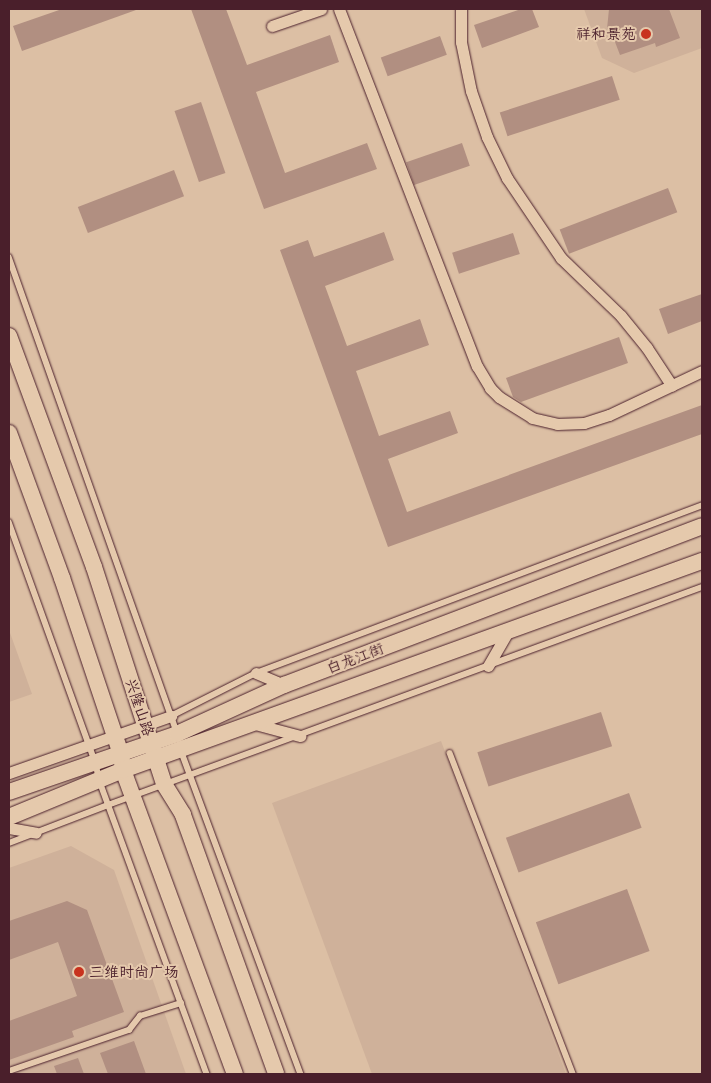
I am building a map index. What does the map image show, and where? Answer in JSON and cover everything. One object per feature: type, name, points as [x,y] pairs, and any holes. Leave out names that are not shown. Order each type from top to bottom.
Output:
[{"type":"street","points":[[272,26],[321,9]]},
{"type":"street","points":[[339,9],[477,366],[490,388],[509,406],[532,418],[544,422],[571,425],[603,418],[702,371]]},
{"type":"street","points":[[461,9],[461,42],[471,91],[487,137],[506,178],[560,258],[574,269],[621,316],[647,348],[672,386]]},
{"type":"street","name":"兴隆山路","points":[[9,336],[94,566],[164,784],[183,815],[276,1074]]},
{"type":"street","points":[[9,433],[62,578],[115,736],[132,796],[235,1074]]},
{"type":"street","name":"白龙江街","points":[[179,742],[284,685],[702,526]]},
{"type":"street","name":"白龙江街","points":[[10,792],[97,771],[179,742],[255,724],[702,561]]},
{"type":"street","points":[[488,666],[508,632]]},
{"type":"street","points":[[256,673],[284,685]]},
{"type":"street","points":[[9,773],[170,716]]},
{"type":"street","points":[[255,724],[300,736]]},
{"type":"street","name":"白龙江街","points":[[9,817],[97,771]]},
{"type":"street","points":[[9,828],[36,833]]},
{"type":"lane","points":[[9,257],[179,742],[301,1074]]},
{"type":"lane","points":[[170,716],[256,673],[702,505]]},
{"type":"lane","points":[[9,522],[89,746],[108,805],[207,1074]]},
{"type":"lane","points":[[9,843],[191,774],[300,736],[702,587]]},
{"type":"lane","points":[[450,753],[572,1074]]},
{"type":"lane","points":[[9,1072],[129,1030],[140,1016],[181,1003]]},
{"type":"shaded area","points":[[584,9],[702,9],[702,48],[634,73],[602,58]]},
{"type":"shaded area","points":[[9,630],[32,694],[9,702]]},
{"type":"shaded area","points":[[441,741],[566,1074],[372,1074],[272,803]]},
{"type":"shaded area","name":"三维时尚广场","points":[[71,846],[114,870],[186,1074],[9,1074],[9,868]]},
{"type":"building","points":[[62,9],[136,10],[22,51],[13,26]]},
{"type":"building","points":[[191,9],[226,9],[247,65],[330,35],[339,62],[256,92],[285,173],[367,143],[377,169],[264,209]]},
{"type":"building","points":[[521,9],[532,9],[539,27],[482,48],[474,25]]},
{"type":"building","name":"祥和景苑","points":[[609,9],[669,9],[680,38],[656,47],[655,43],[620,55],[610,29],[607,29]]},
{"type":"building","points":[[440,36],[447,55],[388,76],[381,58]]},
{"type":"building","points":[[612,76],[620,100],[508,136],[500,112]]},
{"type":"building","points":[[201,102],[225,173],[199,182],[175,111]]},
{"type":"building","points":[[462,143],[470,166],[414,185],[406,162]]},
{"type":"building","points":[[174,170],[184,196],[88,233],[78,207]]},
{"type":"building","points":[[668,188],[677,212],[569,254],[560,230]]},
{"type":"building","points":[[384,232],[394,260],[325,286],[347,346],[420,319],[429,345],[356,371],[379,436],[450,411],[458,433],[388,459],[407,512],[702,405],[702,434],[388,547],[280,250],[308,240],[314,257]]},
{"type":"building","points":[[513,233],[520,254],[459,274],[452,253]]},
{"type":"building","points":[[702,294],[702,321],[668,334],[659,309]]},
{"type":"building","points":[[619,337],[628,363],[521,402],[513,397],[506,378]]},
{"type":"building","points":[[601,712],[612,746],[488,786],[477,752]]},
{"type":"building","points":[[629,793],[642,828],[519,873],[506,838]]},
{"type":"building","points":[[627,889],[650,951],[558,984],[536,922]]},
{"type":"building","points":[[67,901],[87,910],[124,1012],[72,1031],[74,1037],[9,1060],[9,1021],[77,996],[58,942],[9,960],[9,921]]},
{"type":"building","points":[[134,1041],[146,1074],[108,1074],[100,1053]]},
{"type":"building","points":[[78,1058],[84,1074],[57,1074],[54,1066]]},
{"type":"place","name":"祥和景苑","points":[[646,34]]},
{"type":"place","name":"三维时尚广场","points":[[79,972]]}]
